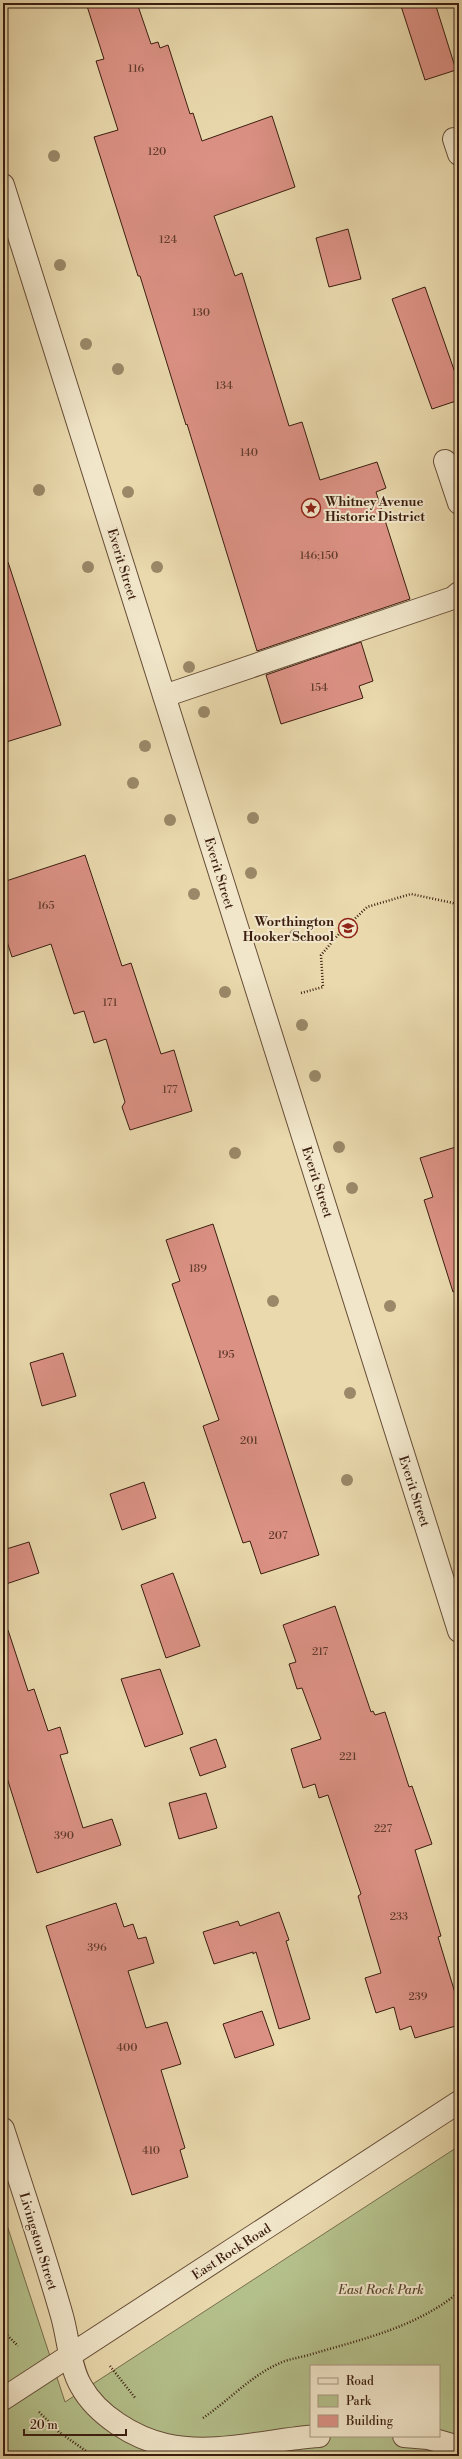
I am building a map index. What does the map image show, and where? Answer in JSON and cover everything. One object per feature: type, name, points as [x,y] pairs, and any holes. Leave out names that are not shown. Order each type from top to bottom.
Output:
[{"type":"street","name":"Everit Street","points":[[3,185],[459,1631]]},
{"type":"street","points":[[445,461],[459,503]]},
{"type":"street","points":[[164,696],[453,598],[459,593]]},
{"type":"street","name":"East Rock Road","points":[[3,2399],[459,2102]]},
{"type":"street","name":"Livingston Street","points":[[3,2129],[62,2317],[80,2386],[96,2406],[112,2420],[144,2438],[166,2445],[190,2448],[230,2446],[310,2437]]},
{"type":"street","points":[[416,2437],[428,2438],[459,2447]]},
{"type":"path","points":[[301,993],[323,988],[322,955],[338,934],[367,907],[411,894],[453,903],[459,909]]},
{"type":"path","points":[[200,2420],[262,2372],[286,2361],[357,2341],[413,2321],[444,2304],[459,2292]]},
{"type":"path","points":[[3,2331],[18,2346]]},
{"type":"path","points":[[110,2366],[137,2400]]},
{"type":"path","points":[[39,2412],[59,2432],[93,2456]]},
{"type":"green space","name":"East Rock Park","points":[[459,2146],[459,2456],[3,2456],[3,2213],[65,2402]]},
{"type":"building","points":[[86,3],[137,3],[151,44],[158,42],[160,48],[168,45],[190,114],[193,113],[202,141],[272,116],[295,187],[214,216],[235,276],[242,273],[289,426],[302,422],[320,480],[377,462],[386,488],[376,492],[410,599],[257,651],[187,424],[186,425],[140,276],[138,276],[94,137],[118,130],[96,61],[104,59]]},
{"type":"building","points":[[400,3],[435,3],[456,70],[425,80]]},
{"type":"building","points":[[348,229],[361,279],[329,287],[316,238]]},
{"type":"building","points":[[425,287],[459,384],[459,400],[432,409],[392,299]]},
{"type":"building","points":[[3,562],[8,562],[61,725],[3,743]]},
{"type":"building","points":[[361,642],[373,681],[359,686],[363,698],[281,724],[266,675]]},
{"type":"building","points":[[85,855],[122,966],[131,963],[161,1054],[174,1050],[192,1111],[130,1130],[122,1107],[125,1102],[106,1039],[94,1043],[84,1011],[74,1014],[51,944],[12,957],[3,929],[3,882]]},
{"type":"building","points":[[459,1146],[459,1291],[453,1292],[424,1200],[433,1197],[420,1158]]},
{"type":"building","points":[[213,1224],[319,1555],[261,1574],[250,1541],[243,1543],[203,1426],[219,1420],[172,1284],[180,1281],[166,1240]]},
{"type":"building","points":[[63,1353],[76,1396],[42,1406],[30,1363]]},
{"type":"building","points":[[144,1482],[156,1518],[122,1530],[110,1494]]},
{"type":"building","points":[[29,1542],[39,1573],[3,1585],[3,1550]]},
{"type":"building","points":[[173,1573],[200,1646],[166,1658],[141,1585]]},
{"type":"building","points":[[335,1606],[371,1712],[373,1711],[375,1715],[385,1712],[409,1787],[412,1786],[432,1844],[415,1850],[441,1936],[438,1937],[459,2006],[459,2025],[415,2038],[411,2026],[400,2030],[394,2007],[376,2013],[365,1978],[381,1973],[358,1896],[361,1894],[328,1795],[319,1798],[315,1784],[303,1788],[291,1749],[321,1739],[302,1688],[297,1689],[289,1664],[296,1662],[283,1625]]},
{"type":"building","points":[[3,1630],[8,1630],[28,1691],[34,1689],[48,1731],[60,1727],[68,1753],[60,1755],[83,1828],[112,1819],[121,1845],[37,1873],[3,1765]]},
{"type":"building","points":[[160,1669],[183,1734],[145,1747],[121,1679]]},
{"type":"building","points":[[216,1739],[226,1767],[200,1776],[190,1748]]},
{"type":"building","points":[[206,1793],[217,1828],[179,1839],[169,1803]]},
{"type":"building","points":[[116,1903],[124,1927],[133,1924],[138,1939],[146,1937],[154,1963],[128,1971],[146,2028],[167,2022],[181,2064],[161,2070],[185,2148],[180,2150],[188,2177],[132,2195],[46,1926]]},
{"type":"building","points":[[279,1912],[289,1940],[286,1941],[310,2019],[279,2029],[256,1952],[214,1964],[203,1932],[238,1921],[240,1926]]},
{"type":"building","points":[[262,2011],[274,2045],[235,2058],[223,2024]]},
{"type":"place","name":"Whitney Avenue Historic District","points":[[311,508]]},
{"type":"place","name":"Worthington Hooker School","points":[[348,928]]}]
